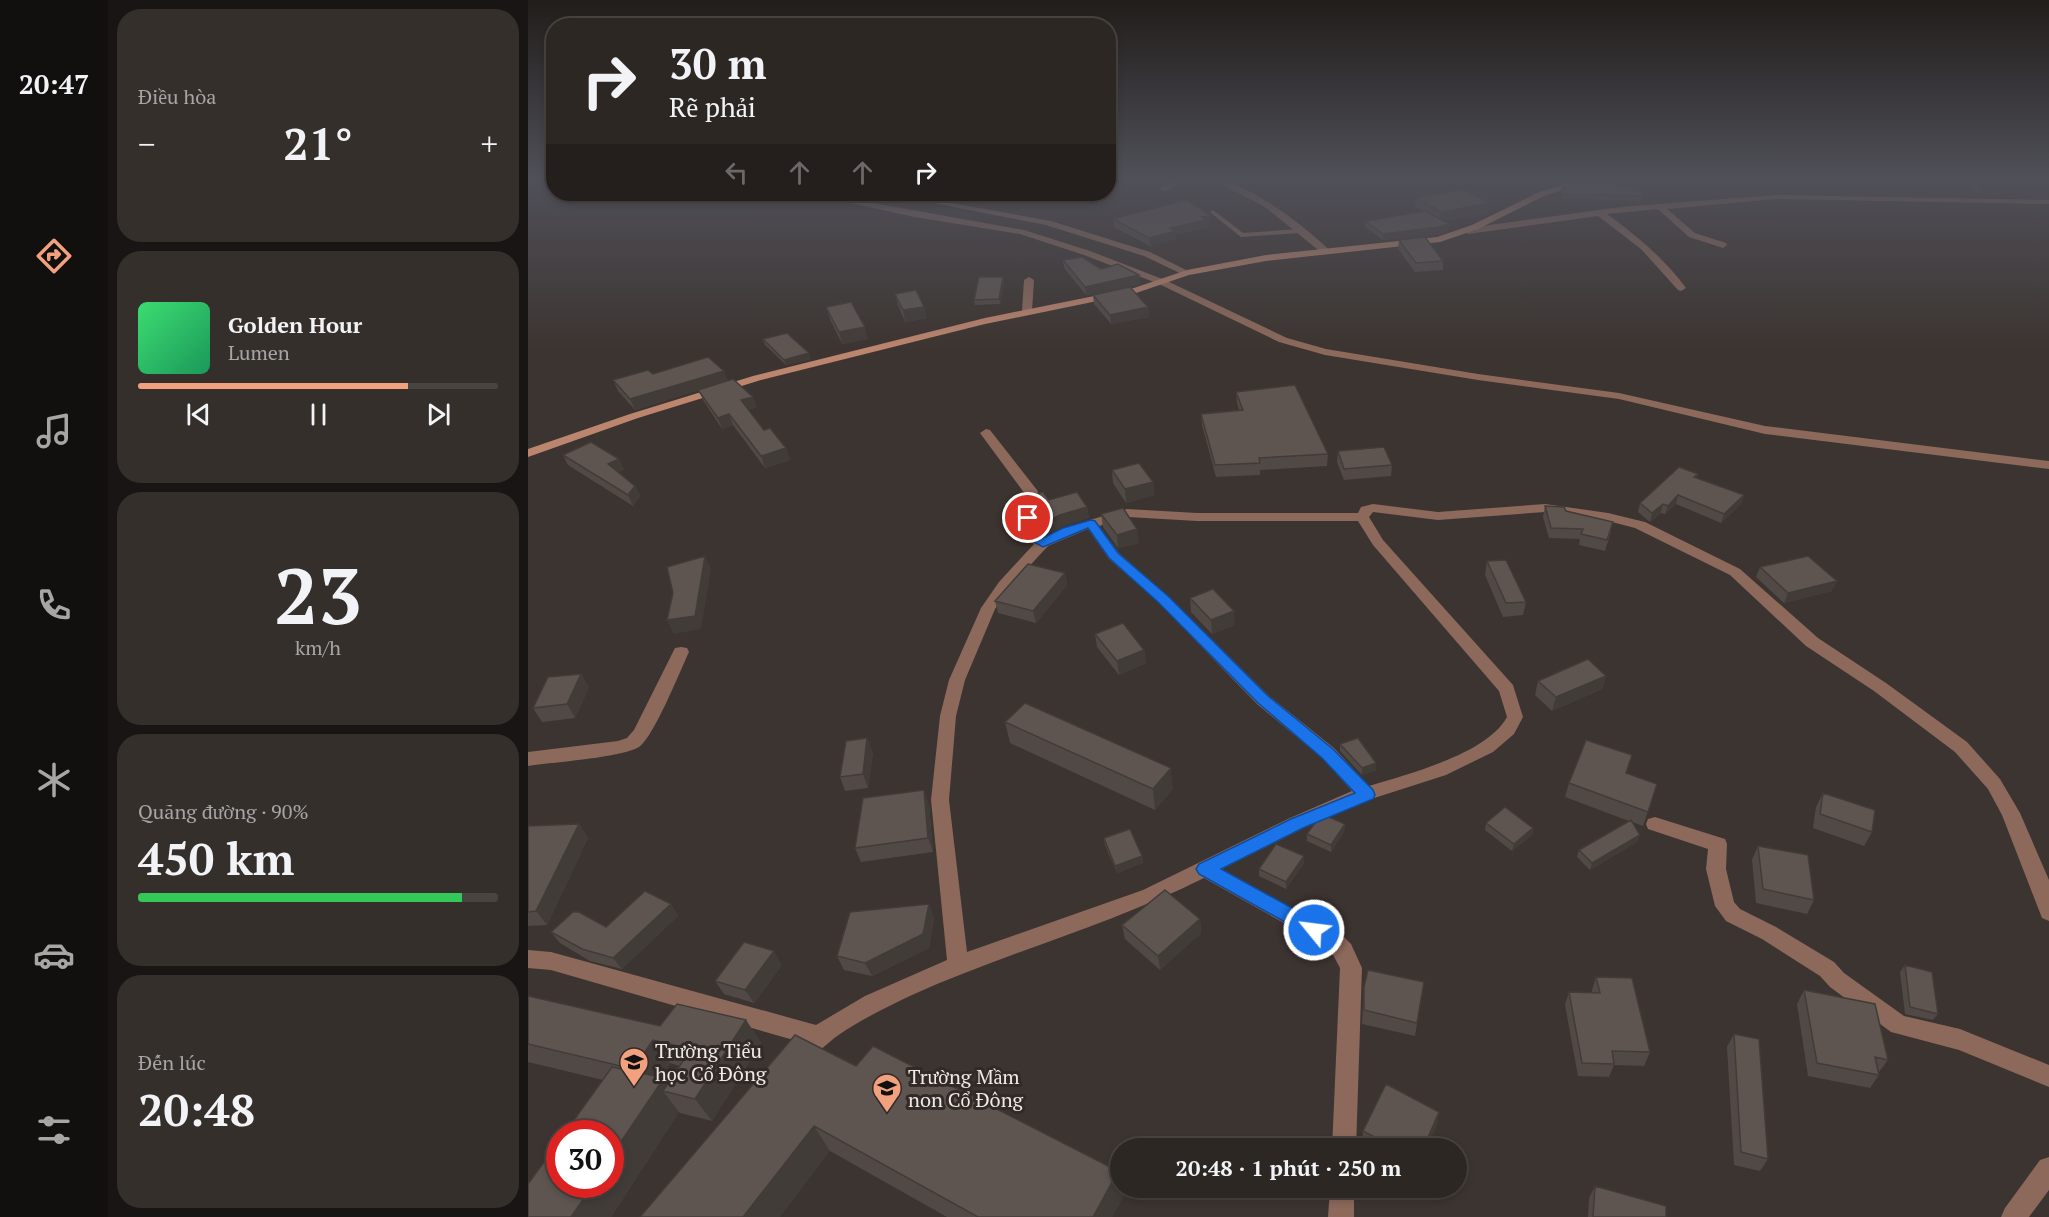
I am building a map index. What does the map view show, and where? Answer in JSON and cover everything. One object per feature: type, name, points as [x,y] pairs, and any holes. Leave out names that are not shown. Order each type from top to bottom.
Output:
[{"type":"street","points":[[1036,237],[1164,281],[1283,340],[1325,352],[1478,377],[1611,394],[1765,430],[2049,465]]},
{"type":"street","points":[[1092,237],[1147,254],[1184,274]]},
{"type":"street","points":[[1307,237],[1325,251]]},
{"type":"street","points":[[528,453],[634,416],[757,378],[1027,311],[1136,290],[1184,274],[1248,261],[1437,240],[1448,237]]},
{"type":"street","points":[[1631,237],[1667,269],[1681,288]]},
{"type":"street","points":[[1695,237],[1723,244]]},
{"type":"street","points":[[1027,311],[1029,280]]},
{"type":"street","points":[[986,433],[1030,490],[1032,494],[1023,506],[1036,540],[1043,543]]},
{"type":"street","points":[[1362,517],[1366,510],[1373,508],[1438,516],[1477,515],[1545,508],[1608,517],[1640,525],[1735,572],[1812,642],[1880,687],[1962,747],[1994,784],[2011,813],[2039,880],[2049,912]]},
{"type":"street","points":[[958,965],[940,800],[948,716],[957,680],[988,608],[1004,585],[1043,543],[1068,531],[1127,513],[1197,517],[1362,517]]},
{"type":"street","points":[[786,1066],[816,1036],[842,1018],[958,965],[1150,896],[1297,823],[1367,795],[1440,770],[1487,747],[1508,730],[1515,717],[1507,689],[1378,542],[1362,517]]},
{"type":"street","points":[[1091,524],[1114,556],[1163,599],[1263,699],[1328,753],[1367,795]]},
{"type":"street","points":[[528,759],[620,747],[633,742],[641,734],[681,652]]},
{"type":"street","points":[[1655,824],[1718,844],[1716,870],[1725,906],[1733,915],[1770,933],[1827,969],[1837,980],[1899,1024],[1960,1040],[2049,1076]]},
{"type":"street","points":[[1205,869],[1337,943],[1344,951],[1351,968],[1344,1138]]},
{"type":"street","points":[[528,959],[551,961],[816,1036]]},
{"type":"street","points":[[2014,1217],[2049,1169]]},
{"type":"street","points":[[1341,1217],[1342,1198]]},
{"type":"building","points":[[1425,237],[1443,261],[1416,263],[1399,240]]},
{"type":"building","points":[[1082,257],[1101,269],[1118,264],[1139,275],[1085,287],[1063,260]]},
{"type":"building","points":[[979,277],[1003,277],[999,299],[974,300]]},
{"type":"building","points":[[1130,287],[1148,307],[1110,315],[1093,295]]},
{"type":"building","points":[[916,290],[924,307],[903,310],[895,294]]},
{"type":"building","points":[[851,302],[865,327],[839,332],[826,307]]},
{"type":"building","points":[[787,333],[809,353],[784,360],[763,339]]},
{"type":"building","points":[[708,357],[724,371],[630,399],[613,380],[648,370],[653,374]]},
{"type":"building","points":[[733,379],[753,397],[741,400],[764,430],[770,428],[786,448],[761,456],[729,414],[718,418],[698,390]]},
{"type":"building","points":[[1295,385],[1328,454],[1259,458],[1260,463],[1215,465],[1201,414],[1243,410],[1236,392]]},
{"type":"building","points":[[591,442],[619,459],[608,464],[635,486],[628,495],[563,455]]},
{"type":"building","points":[[1384,447],[1392,465],[1344,469],[1338,451]]},
{"type":"building","points":[[1139,463],[1153,482],[1125,489],[1112,470]]},
{"type":"building","points":[[1679,467],[1698,474],[1694,477],[1744,495],[1724,514],[1678,495],[1668,506],[1663,504],[1652,513],[1640,503]]},
{"type":"building","points":[[1043,492],[1049,500],[1077,492],[1087,507],[1060,515],[1042,524],[1031,495]]},
{"type":"building","points":[[1545,506],[1564,507],[1566,511],[1613,522],[1607,540],[1581,534],[1583,529],[1551,528]]},
{"type":"building","points":[[1123,508],[1137,529],[1117,535],[1101,514]]},
{"type":"building","points":[[705,556],[695,616],[667,620],[673,593],[667,567]]},
{"type":"building","points":[[1808,556],[1837,581],[1788,593],[1760,567]]},
{"type":"building","points":[[1506,560],[1526,602],[1506,603],[1487,561]]},
{"type":"building","points":[[1028,564],[1065,573],[1033,611],[995,601]]},
{"type":"building","points":[[1213,589],[1234,611],[1211,620],[1190,598]]},
{"type":"building","points":[[1123,623],[1144,650],[1117,661],[1095,634]]},
{"type":"building","points":[[1588,659],[1606,676],[1556,697],[1538,681]]},
{"type":"building","points":[[581,674],[567,704],[533,708],[548,677]]},
{"type":"building","points":[[1025,703],[1171,768],[1153,789],[1005,722]]},
{"type":"building","points":[[867,738],[863,774],[840,777],[846,741]]},
{"type":"building","points":[[1358,738],[1376,763],[1362,768],[1340,744]]},
{"type":"building","points":[[1586,740],[1632,755],[1626,773],[1657,784],[1648,812],[1569,783]]},
{"type":"building","points":[[924,790],[928,838],[855,848],[863,798]]},
{"type":"building","points":[[1823,793],[1875,810],[1872,832],[1820,814]]},
{"type":"building","points":[[1505,807],[1533,828],[1514,844],[1486,823]]},
{"type":"building","points":[[1324,815],[1345,824],[1331,845],[1307,834],[1319,817]]},
{"type":"building","points":[[1631,820],[1640,835],[1592,863],[1579,850]]},
{"type":"building","points":[[579,824],[536,911],[528,912],[528,826]]},
{"type":"building","points":[[1130,829],[1142,856],[1115,866],[1104,838]]},
{"type":"building","points":[[1276,844],[1304,856],[1286,882],[1259,869]]},
{"type":"building","points":[[1758,846],[1808,855],[1814,900],[1763,889]]},
{"type":"building","points":[[1165,890],[1200,919],[1158,956],[1122,925]]},
{"type":"building","points":[[645,891],[671,904],[613,958],[582,949],[551,932],[573,912],[579,912],[606,927]]},
{"type":"building","points":[[929,904],[923,934],[865,963],[837,956],[850,912]]},
{"type":"building","points":[[744,942],[774,951],[745,990],[715,981]]},
{"type":"building","points":[[1905,965],[1932,972],[1938,1014],[1910,1007]]},
{"type":"building","points":[[1368,970],[1424,982],[1417,1023],[1364,1010],[1364,987]]},
{"type":"building","points":[[1596,977],[1632,978],[1650,1052],[1612,1051],[1614,1064],[1582,1063],[1569,992],[1600,993]]},
{"type":"building","points":[[1804,990],[1875,1004],[1888,1060],[1875,1057],[1879,1075],[1817,1063]]},
{"type":"building","points":[[528,996],[660,1026],[677,1004],[746,1020],[695,1099],[663,1091],[691,1049],[653,1040],[633,1069],[528,1044]]},
{"type":"building","points":[[1734,1034],[1759,1039],[1768,1159],[1741,1152]]},
{"type":"building","name":"Trường Mầm non Cổ Đông","points":[[795,1035],[856,1066],[873,1046],[1110,1167],[1110,1186],[1093,1217],[978,1217],[814,1126],[743,1217],[640,1217]]},
{"type":"building","points":[[612,1067],[664,1078],[624,1137],[624,1120],[574,1120]]},
{"type":"building","points":[[1386,1084],[1439,1112],[1428,1138],[1376,1138],[1363,1131]]},
{"type":"building","points":[[546,1159],[546,1198],[584,1198],[571,1217],[528,1217],[528,1184]]},
{"type":"building","points":[[1595,1186],[1666,1206],[1666,1217],[1593,1217]]},
{"type":"place","name":"Trường Tiểu học Cổ Đông","points":[[634,1088]]},
{"type":"place","name":"Trường Mầm non Cổ Đông","points":[[887,1114]]},
{"type":"route","points":[[1028,518],[1036,540],[1043,543],[1068,531],[1091,524],[1114,556],[1163,599],[1263,699],[1328,753],[1367,795],[1359,796],[1297,823],[1205,869],[1314,930]]}]
